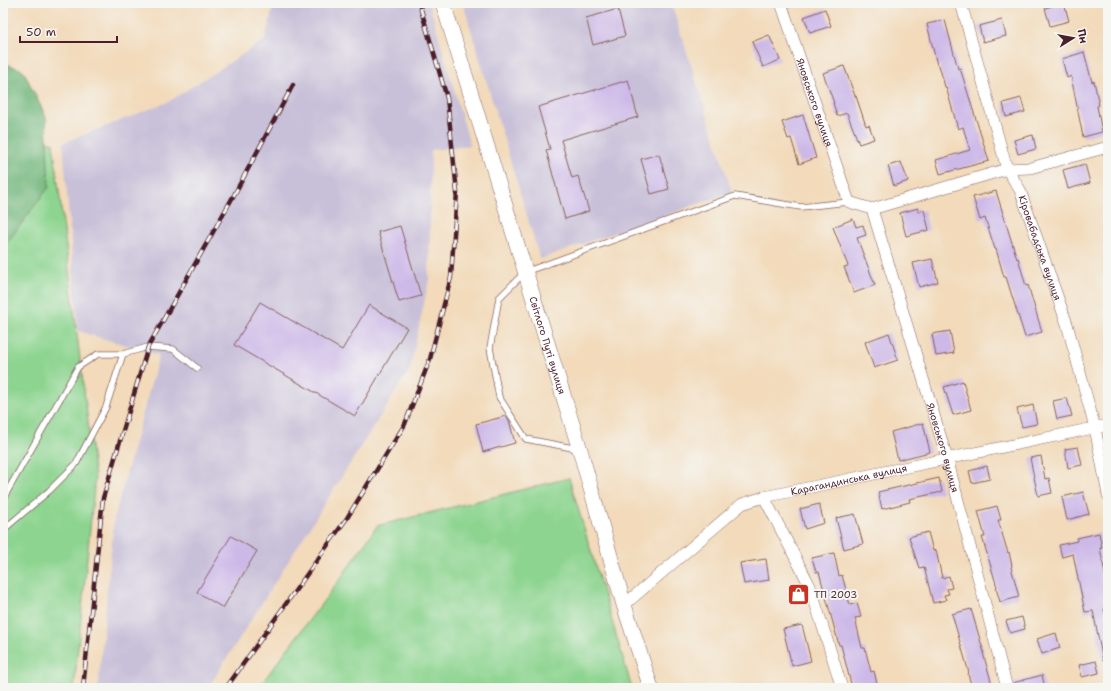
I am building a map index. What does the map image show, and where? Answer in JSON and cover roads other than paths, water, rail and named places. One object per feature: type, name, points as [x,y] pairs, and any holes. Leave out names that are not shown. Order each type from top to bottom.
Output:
[{"type":"main road","name":"Світлого Путі вулиця","points":[[443,3],[580,450],[624,605],[651,688]]},
{"type":"street","name":"Яновського вулиця","points":[[781,3],[848,202]]},
{"type":"street","name":"Кіровабадська вулиця","points":[[961,3],[1007,169],[1020,190],[1067,324],[1095,428],[1108,496]]},
{"type":"street","points":[[848,202],[872,209],[1007,169],[1030,168],[1108,147]]},
{"type":"street","name":"Яновського вулиця","points":[[872,209],[947,458],[1007,688]]},
{"type":"street","name":"Карагандинська вулиця","points":[[624,605],[742,504],[764,497],[1108,425]]},
{"type":"street","points":[[764,497],[810,586],[842,688]]},
{"type":"lane","points":[[580,450],[555,443],[526,439],[499,398],[490,348],[499,298],[525,272],[735,196],[801,207],[848,202]]},
{"type":"lane","points":[[3,499],[78,367],[98,354],[123,354],[148,347],[173,349],[197,368]]},
{"type":"lane","points":[[3,530],[49,491],[76,464],[106,407],[123,354]]},
{"type":"railway","points":[[226,688],[347,518],[405,424],[430,359],[451,277],[457,192],[447,98],[419,3]]},
{"type":"railway","points":[[83,688],[103,498],[148,347],[234,195],[293,85]]},
{"type":"place","name":"ТП 2003","points":[[799,594]]}]
